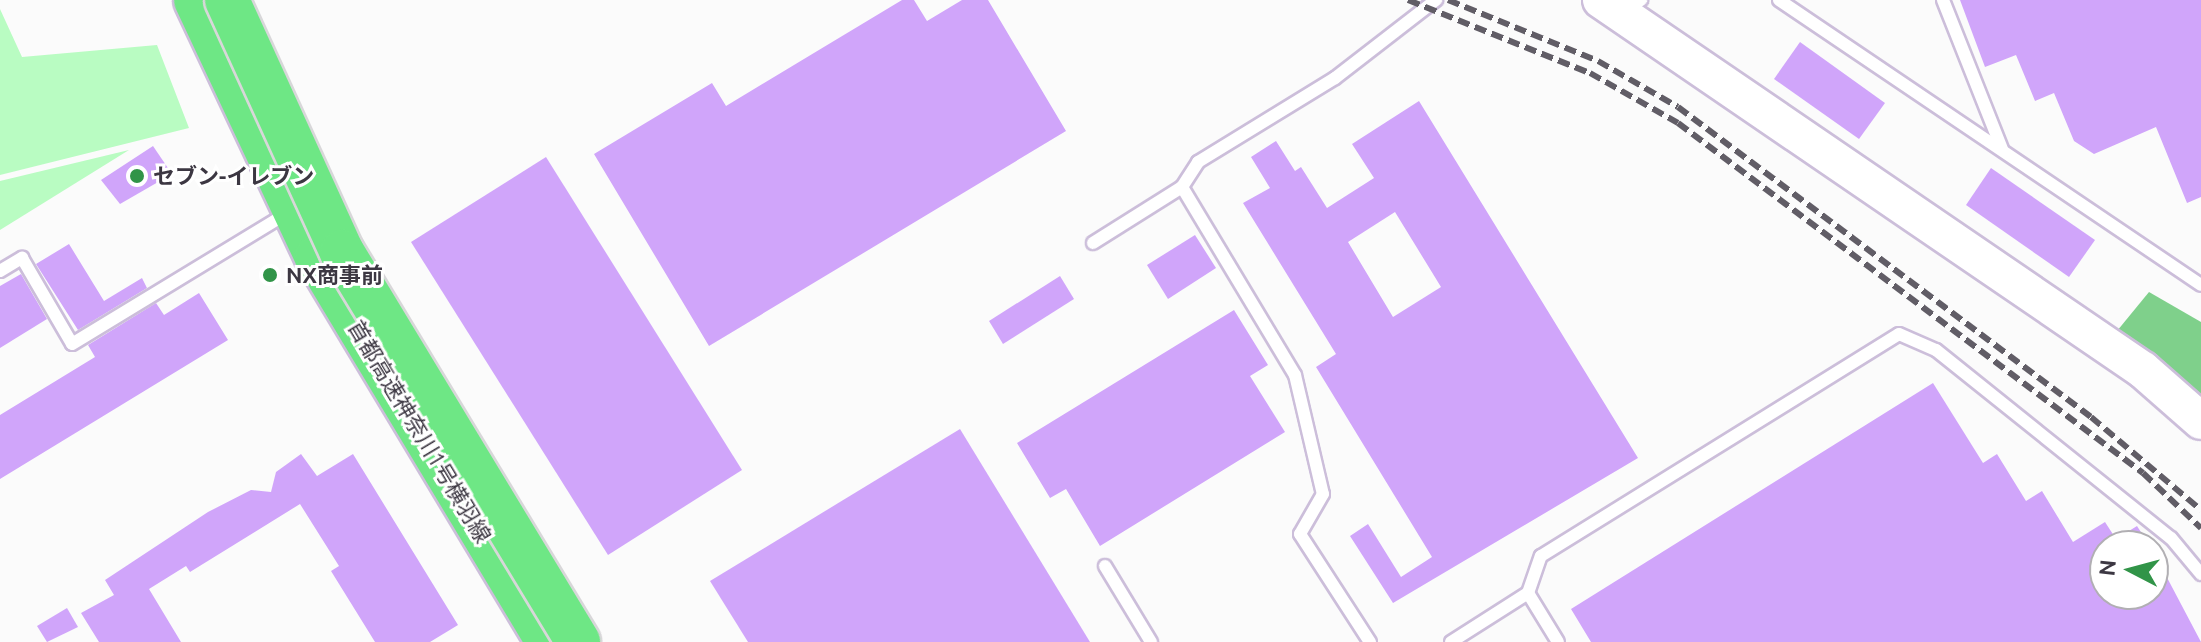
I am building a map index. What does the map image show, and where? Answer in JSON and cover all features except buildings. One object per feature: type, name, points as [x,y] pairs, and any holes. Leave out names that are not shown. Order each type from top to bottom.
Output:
[{"type":"highway","name":"首都高速神奈川1号横羽線","points":[[196,0],[317,257],[548,642]]},
{"type":"highway","name":"首都高速神奈川1号横羽線","points":[[227,0],[342,252],[578,642]]},
{"type":"street","points":[[1621,4],[2143,370],[2201,421]]},
{"type":"lane","points":[[1093,243],[1182,187],[1198,162],[1335,78],[1436,0]]},
{"type":"lane","points":[[1779,0],[2201,285]]},
{"type":"lane","points":[[1943,0],[2002,151]]},
{"type":"lane","points":[[1182,187],[1295,375],[1323,494],[1300,534],[1370,642]]},
{"type":"lane","points":[[0,271],[22,258],[72,344],[290,212]]},
{"type":"lane","points":[[1451,642],[1528,593],[1541,556],[1899,334],[1948,360],[2171,538],[2201,574]]},
{"type":"lane","points":[[1105,566],[1151,642]]},
{"type":"lane","points":[[1528,593],[1558,642]]},
{"type":"green space","points":[[0,9],[22,57],[157,45],[189,128],[0,175]]},
{"type":"green space","points":[[129,150],[0,230],[0,181]]},
{"type":"green space","points":[[2149,292],[2201,322],[2201,400],[2117,331]]},
{"type":"railway","points":[[1408,0],[1590,73],[1678,123],[2143,473],[2201,528]]},
{"type":"railway","points":[[1448,0],[1598,61],[1678,107],[2091,417],[2201,510]]},
{"type":"place","name":"セブン-イレブン","points":[[137,176]]},
{"type":"place","name":"NX商事前","points":[[270,275]]}]
